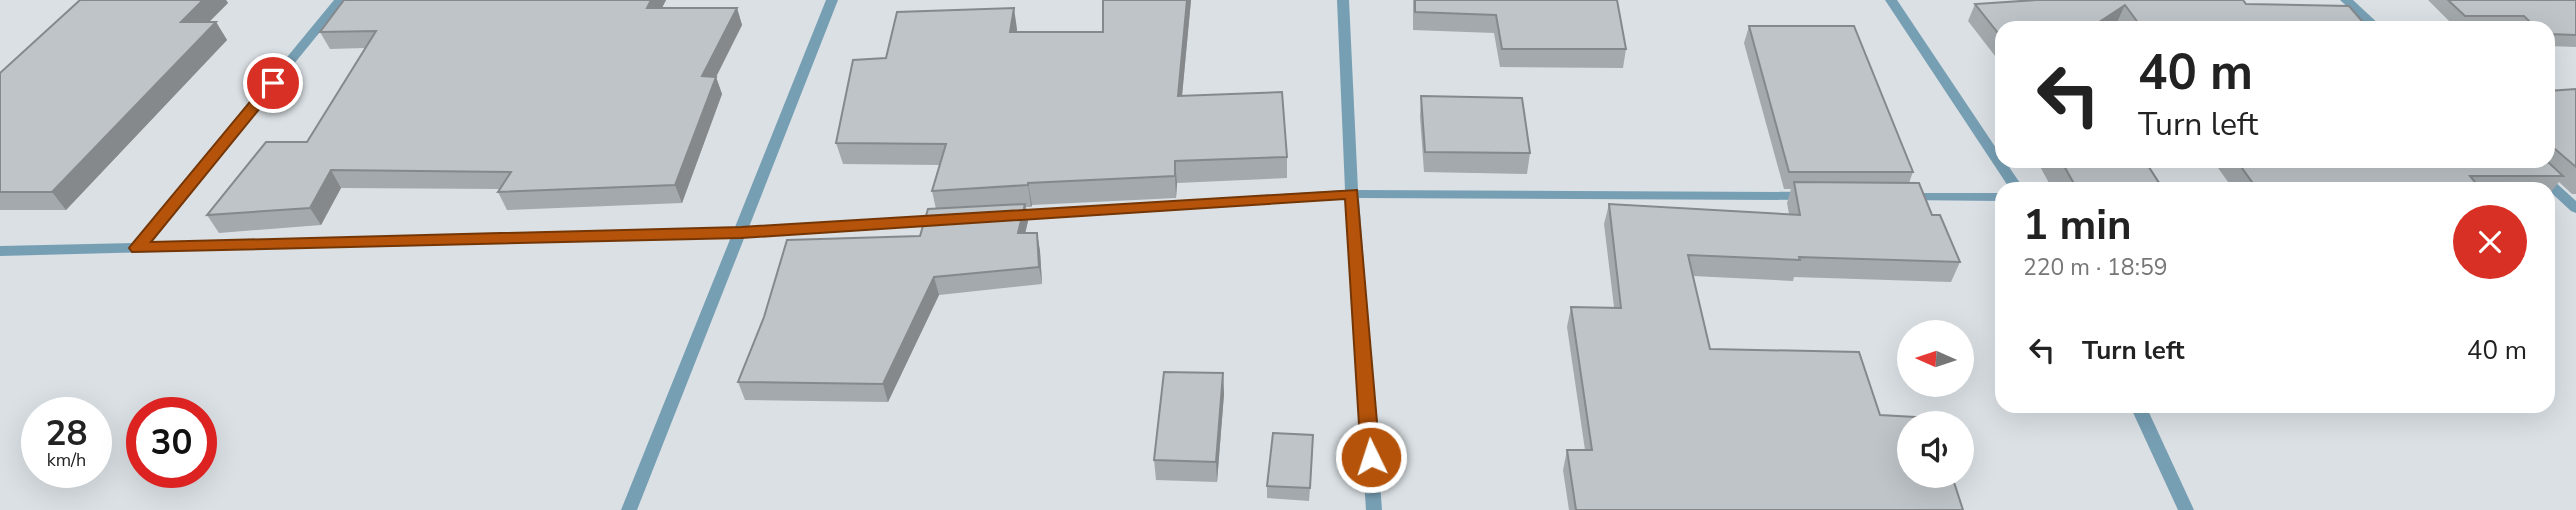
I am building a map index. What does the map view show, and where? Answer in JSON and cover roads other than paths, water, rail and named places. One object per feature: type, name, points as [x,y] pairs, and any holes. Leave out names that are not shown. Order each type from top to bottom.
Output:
[{"type":"street","points":[[137,248],[340,0]]},
{"type":"street","points":[[629,510],[832,0]]},
{"type":"street","points":[[1343,0],[1352,194],[1374,510]]},
{"type":"street","points":[[1891,0],[1995,156]]},
{"type":"street","points":[[2346,0],[2369,21]]},
{"type":"street","points":[[2532,168],[2547,182]]},
{"type":"street","points":[[2555,189],[2576,208]]},
{"type":"street","points":[[991,217],[1352,194],[1822,196]]},
{"type":"street","points":[[1891,197],[1995,197]]},
{"type":"street","points":[[0,251],[741,232],[963,218]]},
{"type":"street","points":[[2141,413],[2186,510]]}]
